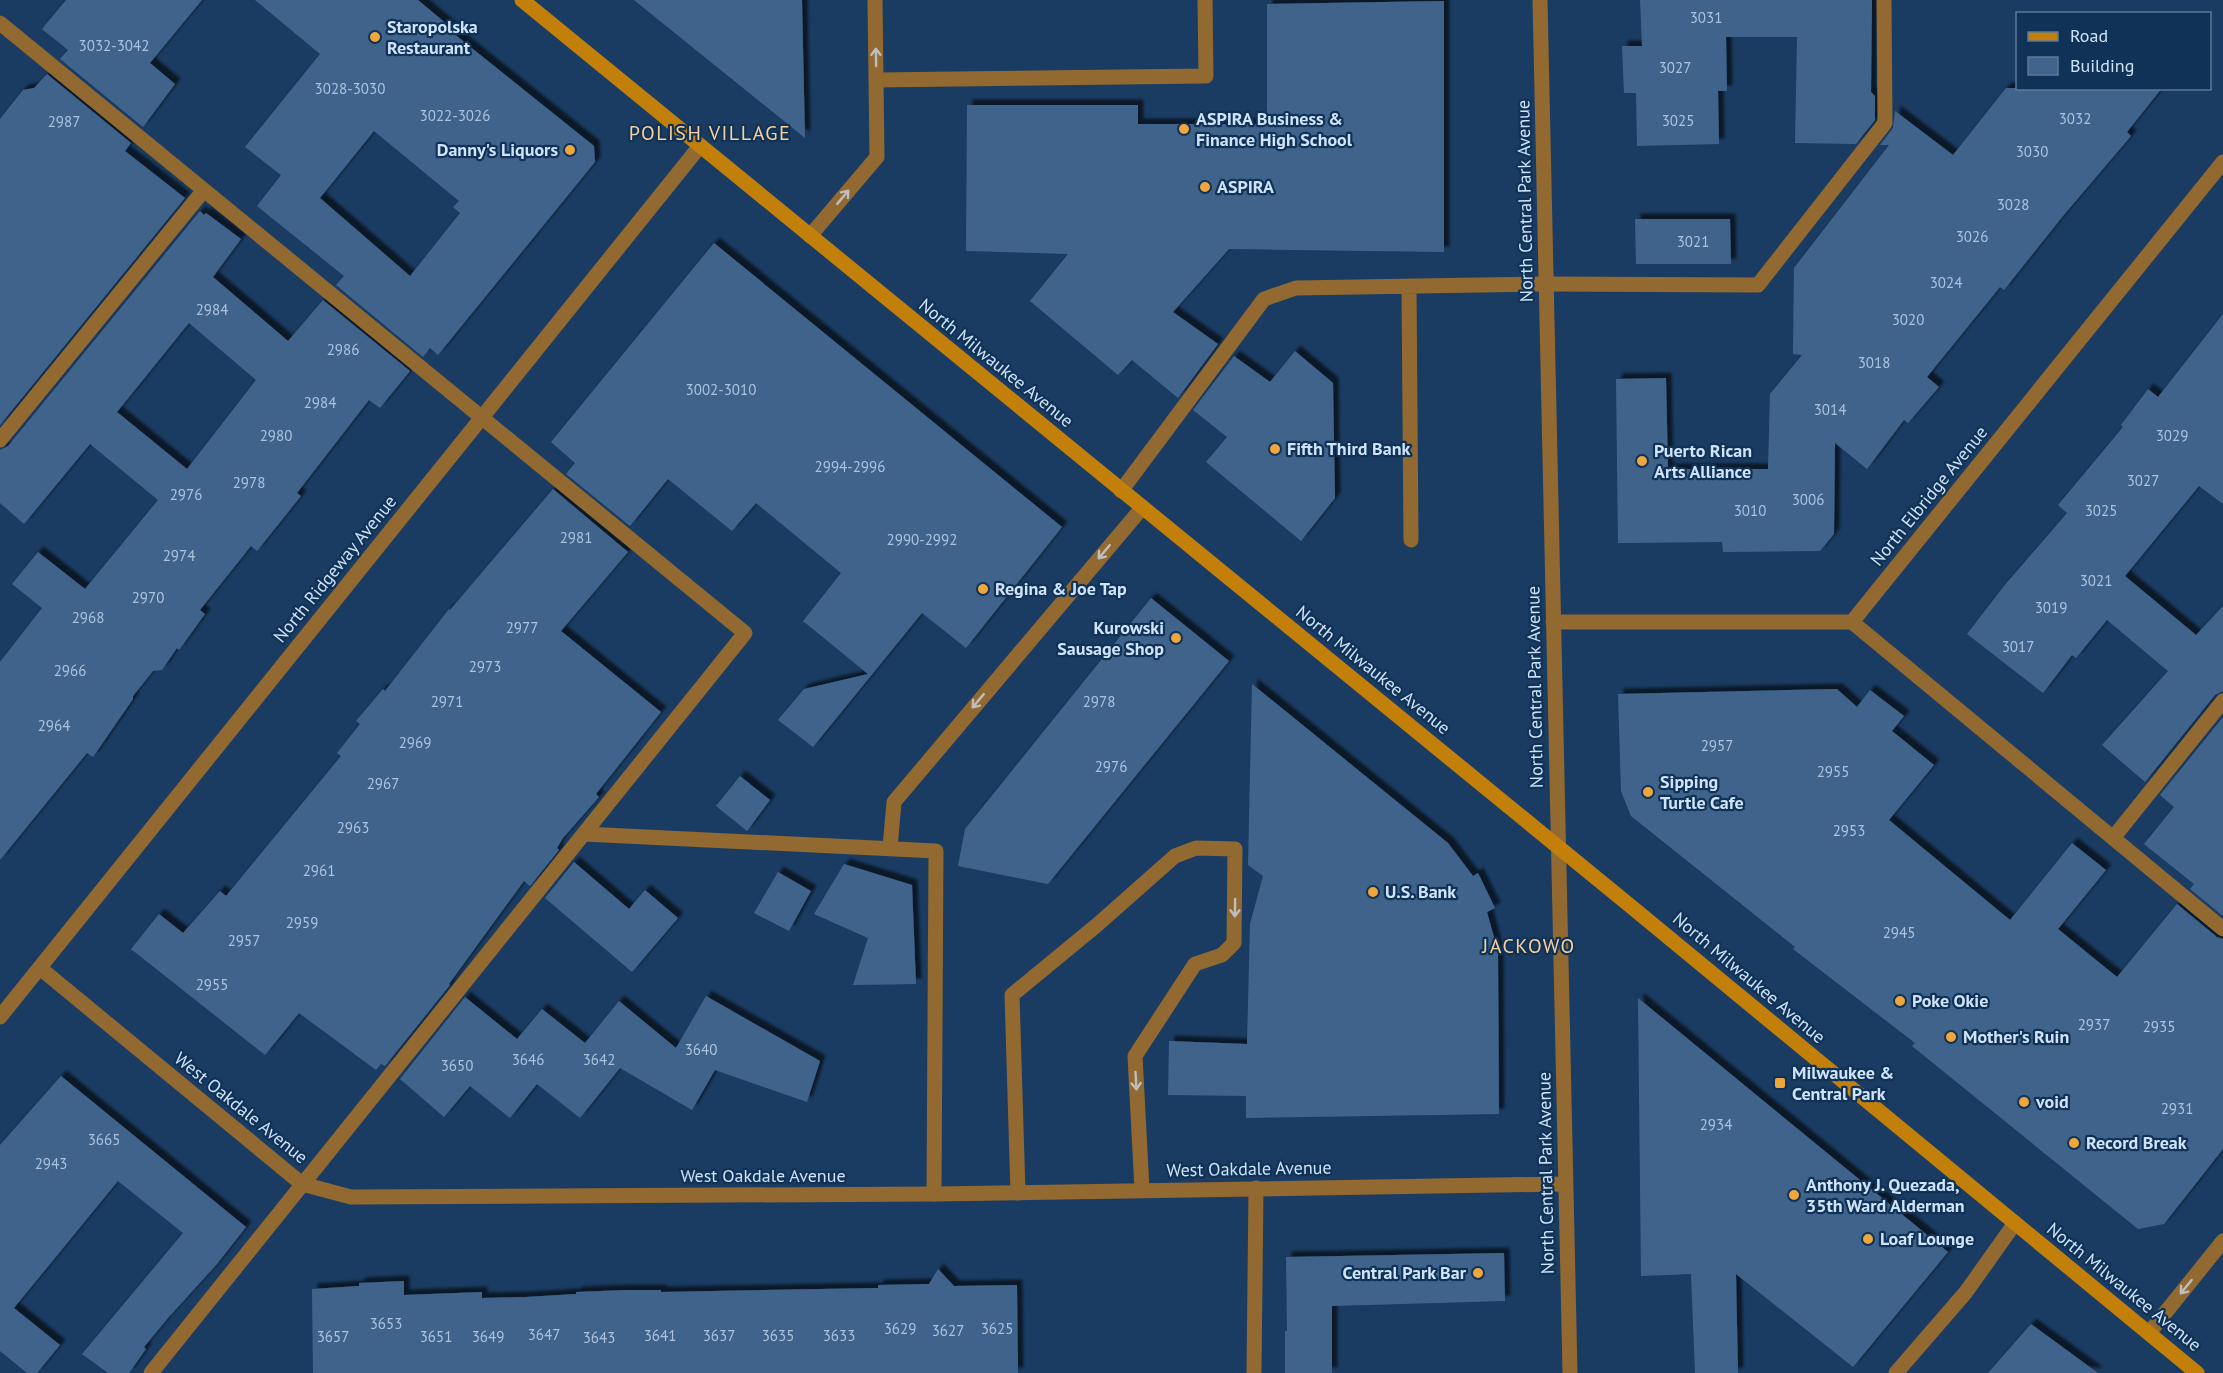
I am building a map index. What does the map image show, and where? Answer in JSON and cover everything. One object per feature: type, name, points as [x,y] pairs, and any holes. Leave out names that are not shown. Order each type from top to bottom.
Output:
[{"type":"main road","name":"North Milwaukee Avenue","points":[[522,0],[2197,1373]]},
{"type":"street","points":[[810,236],[877,157],[875,0]]},
{"type":"street","points":[[876,80],[1206,76],[1205,0]]},
{"type":"street","name":"North Central Park Avenue","points":[[1540,0],[1570,1373]]},
{"type":"street","points":[[1121,491],[1264,299],[1296,288],[1546,284],[1758,285],[1886,123],[1884,0]]},
{"type":"street","points":[[0,23],[745,633],[151,1373]]},
{"type":"street","name":"North Ridgeway Avenue","points":[[0,1017],[700,146]]},
{"type":"street","name":"North Elbridge Avenue","points":[[1852,622],[2223,162]]},
{"type":"street","points":[[0,440],[204,190]]},
{"type":"street","points":[[1408,286],[1411,540]]},
{"type":"street","points":[[890,848],[894,802],[1142,508]]},
{"type":"street","points":[[1553,622],[1852,622],[2223,929]]},
{"type":"street","points":[[2113,838],[2223,701]]},
{"type":"street","points":[[584,834],[936,851],[934,1194]]},
{"type":"street","points":[[1018,1193],[1012,995],[1097,925],[1175,856],[1196,848],[1235,849],[1234,943],[1222,955],[1195,964],[1135,1056],[1142,1191]]},
{"type":"street","name":"West Oakdale Avenue","points":[[40,968],[302,1184],[351,1197],[934,1194],[1565,1184]]},
{"type":"street","points":[[1254,1373],[1256,1188]]},
{"type":"street","points":[[1896,1373],[1966,1292],[2015,1223]]},
{"type":"street","points":[[2149,1334],[2223,1241]]},
{"type":"building","points":[[66,0],[202,0],[150,63],[175,84],[143,127],[60,59],[68,50],[42,29]]},
{"type":"building","points":[[255,0],[418,0],[455,31],[453,33],[594,146],[595,162],[438,355],[430,348],[423,357],[336,285],[344,276],[257,206],[281,175],[245,147],[320,54]],"holes":[[[374,131],[459,201],[453,207],[460,213],[410,276],[320,198]]]},
{"type":"building","points":[[634,0],[802,0],[805,138]]},
{"type":"building","points":[[1640,0],[1872,0],[1871,92],[1875,96],[1875,120],[1856,144],[1795,143],[1797,37],[1726,37],[1727,91],[1718,91],[1719,144],[1637,146],[1636,93],[1624,93],[1622,46],[1642,46]]},
{"type":"building","name":"ASPIRA","points":[[1444,1],[1444,252],[1229,249],[1173,312],[1218,344],[1178,398],[1132,360],[1118,375],[1030,301],[1068,254],[966,251],[967,105],[1138,105],[1138,124],[1267,124],[1267,4]]},
{"type":"building","points":[[47,74],[131,143],[125,151],[185,198],[0,425],[0,119],[23,90],[34,88]]},
{"type":"building","points":[[2006,88],[2016,88],[2016,90],[2160,90],[2127,132],[2131,136],[2004,290],[2000,287],[1927,377],[1939,387],[1908,423],[1904,420],[1867,469],[1835,443],[1834,534],[1820,551],[1723,552],[1722,542],[1618,543],[1616,379],[1666,378],[1668,469],[1768,469],[1770,394],[1802,355],[1793,354],[1794,268],[1889,145],[1880,145],[1893,128],[1895,111],[1953,155]]},
{"type":"building","points":[[200,211],[241,239],[213,277],[288,341],[323,300],[410,371],[380,408],[369,400],[297,493],[301,496],[257,551],[251,546],[200,610],[205,614],[179,650],[177,648],[162,670],[153,671],[133,696],[93,757],[87,753],[0,860],[0,662],[42,608],[12,584],[38,552],[85,589],[158,500],[90,444],[24,524],[0,503],[0,450],[8,446]],"holes":[[[189,323],[256,380],[187,469],[117,412]]]},
{"type":"building","points":[[1635,219],[1730,219],[1731,264],[1636,264]]},
{"type":"building","points":[[714,243],[1062,527],[966,648],[922,613],[813,747],[778,720],[804,689],[868,674],[803,621],[841,573],[756,503],[732,531],[668,479],[630,526],[566,474],[575,463],[551,442]]},
{"type":"building","points":[[2223,314],[2223,504],[2199,486],[2125,576],[2196,635],[2223,606],[2223,691],[2215,695],[2145,782],[2102,745],[2168,671],[2107,620],[2076,658],[2072,655],[2043,693],[1967,634],[2004,586],[2067,513],[2058,505],[2123,427],[2121,425],[2148,389],[2158,397]]},
{"type":"building","name":"Fifth Third Bank","points":[[1295,351],[1333,383],[1335,498],[1301,541],[1206,462],[1227,437],[1193,410],[1234,356],[1270,382]]},
{"type":"building","points":[[553,489],[628,552],[561,631],[661,712],[596,794],[599,797],[563,838],[557,848],[559,850],[530,886],[524,881],[450,985],[385,1066],[381,1064],[376,1070],[299,1013],[265,1055],[131,949],[159,914],[183,933],[220,891],[226,896],[341,756],[337,753],[360,724],[356,721],[383,689],[385,691],[449,609]]},
{"type":"building","points":[[1151,598],[1229,661],[1048,884],[958,866],[965,829]]},
{"type":"building","name":"U.S. Bank","points":[[1252,684],[1448,843],[1473,876],[1478,873],[1495,908],[1487,912],[1498,952],[1499,1114],[1246,1118],[1246,1096],[1168,1095],[1169,1041],[1247,1044],[1250,924],[1263,876],[1248,865]]},
{"type":"building","points":[[1837,689],[1857,707],[1870,690],[1904,716],[1892,731],[1934,765],[1889,820],[2010,920],[2072,843],[2106,870],[2058,929],[2117,977],[2177,904],[2217,937],[2223,939],[2223,1149],[2164,1224],[2138,1229],[1912,1046],[1915,1043],[1793,949],[1795,947],[1631,816],[1621,791],[1618,694]]},
{"type":"building","points":[[2223,717],[2223,916],[2190,889],[2194,884],[2144,844],[2174,807],[2160,795]]},
{"type":"building","points":[[740,776],[770,800],[747,831],[716,806]]},
{"type":"building","points":[[574,862],[629,909],[645,890],[678,918],[632,972],[545,898]]},
{"type":"building","points":[[844,864],[912,885],[916,984],[853,985],[868,938],[814,914]]},
{"type":"building","points":[[778,872],[811,891],[789,931],[754,913]]},
{"type":"building","points":[[706,996],[820,1061],[807,1102],[715,1070],[692,1110],[620,1068],[580,1118],[537,1084],[510,1118],[470,1086],[444,1117],[400,1079],[465,997],[517,1039],[542,1009],[585,1043],[619,1001],[676,1048]]},
{"type":"building","points":[[1638,998],[1948,1252],[1853,1367],[1736,1274],[1738,1373],[1695,1373],[1691,1274],[1641,1276]]},
{"type":"building","points":[[61,1076],[246,1227],[217,1264],[144,1347],[146,1349],[129,1373],[108,1373],[82,1354],[183,1233],[118,1181],[14,1308],[60,1345],[37,1373],[27,1373],[0,1351],[0,1145]]},
{"type":"building","points":[[1504,1253],[1505,1301],[1332,1306],[1332,1373],[1285,1373],[1286,1257]]},
{"type":"building","points":[[938,1269],[954,1286],[1017,1285],[1018,1373],[313,1373],[312,1289],[359,1286],[359,1283],[404,1281],[404,1295],[482,1292],[482,1298],[626,1290],[661,1290],[661,1292],[878,1288],[878,1285],[929,1284]]},
{"type":"building","points":[[2031,1324],[2098,1373],[1988,1373]]},
{"type":"place","name":"Staropolska Restaurant","points":[[375,37]]},
{"type":"place","name":"ASPIRA Business & Finance High School","points":[[1184,129]]},
{"type":"place","name":"Danny's Liquors","points":[[570,150]]},
{"type":"place","name":"ASPIRA","points":[[1205,187]]},
{"type":"place","name":"Fifth Third Bank","points":[[1275,449]]},
{"type":"place","name":"Puerto Rican Arts Alliance","points":[[1642,461]]},
{"type":"place","name":"Regina & Joe Tap","points":[[983,589]]},
{"type":"place","name":"Kurowski Sausage Shop","points":[[1176,638]]},
{"type":"place","name":"Sipping Turtle Cafe","points":[[1648,792]]},
{"type":"place","name":"U.S. Bank","points":[[1373,892]]},
{"type":"place","name":"Poke Okie","points":[[1900,1001]]},
{"type":"place","name":"Mother's Ruin","points":[[1951,1037]]},
{"type":"place","name":"Milwaukee & Central Park","points":[[1780,1083]]},
{"type":"place","name":"void","points":[[2024,1102]]},
{"type":"place","name":"Record Break","points":[[2074,1143]]},
{"type":"place","name":"Anthony J. Quezada, 35th Ward Alderman","points":[[1794,1195]]},
{"type":"place","name":"Loaf Lounge","points":[[1868,1239]]},
{"type":"place","name":"Central Park Bar","points":[[1478,1273]]},
{"type":"district","name":"POLISH VILLAGE","points":[[710,133]]},
{"type":"district","name":"JACKOWO","points":[[1529,946]]}]
